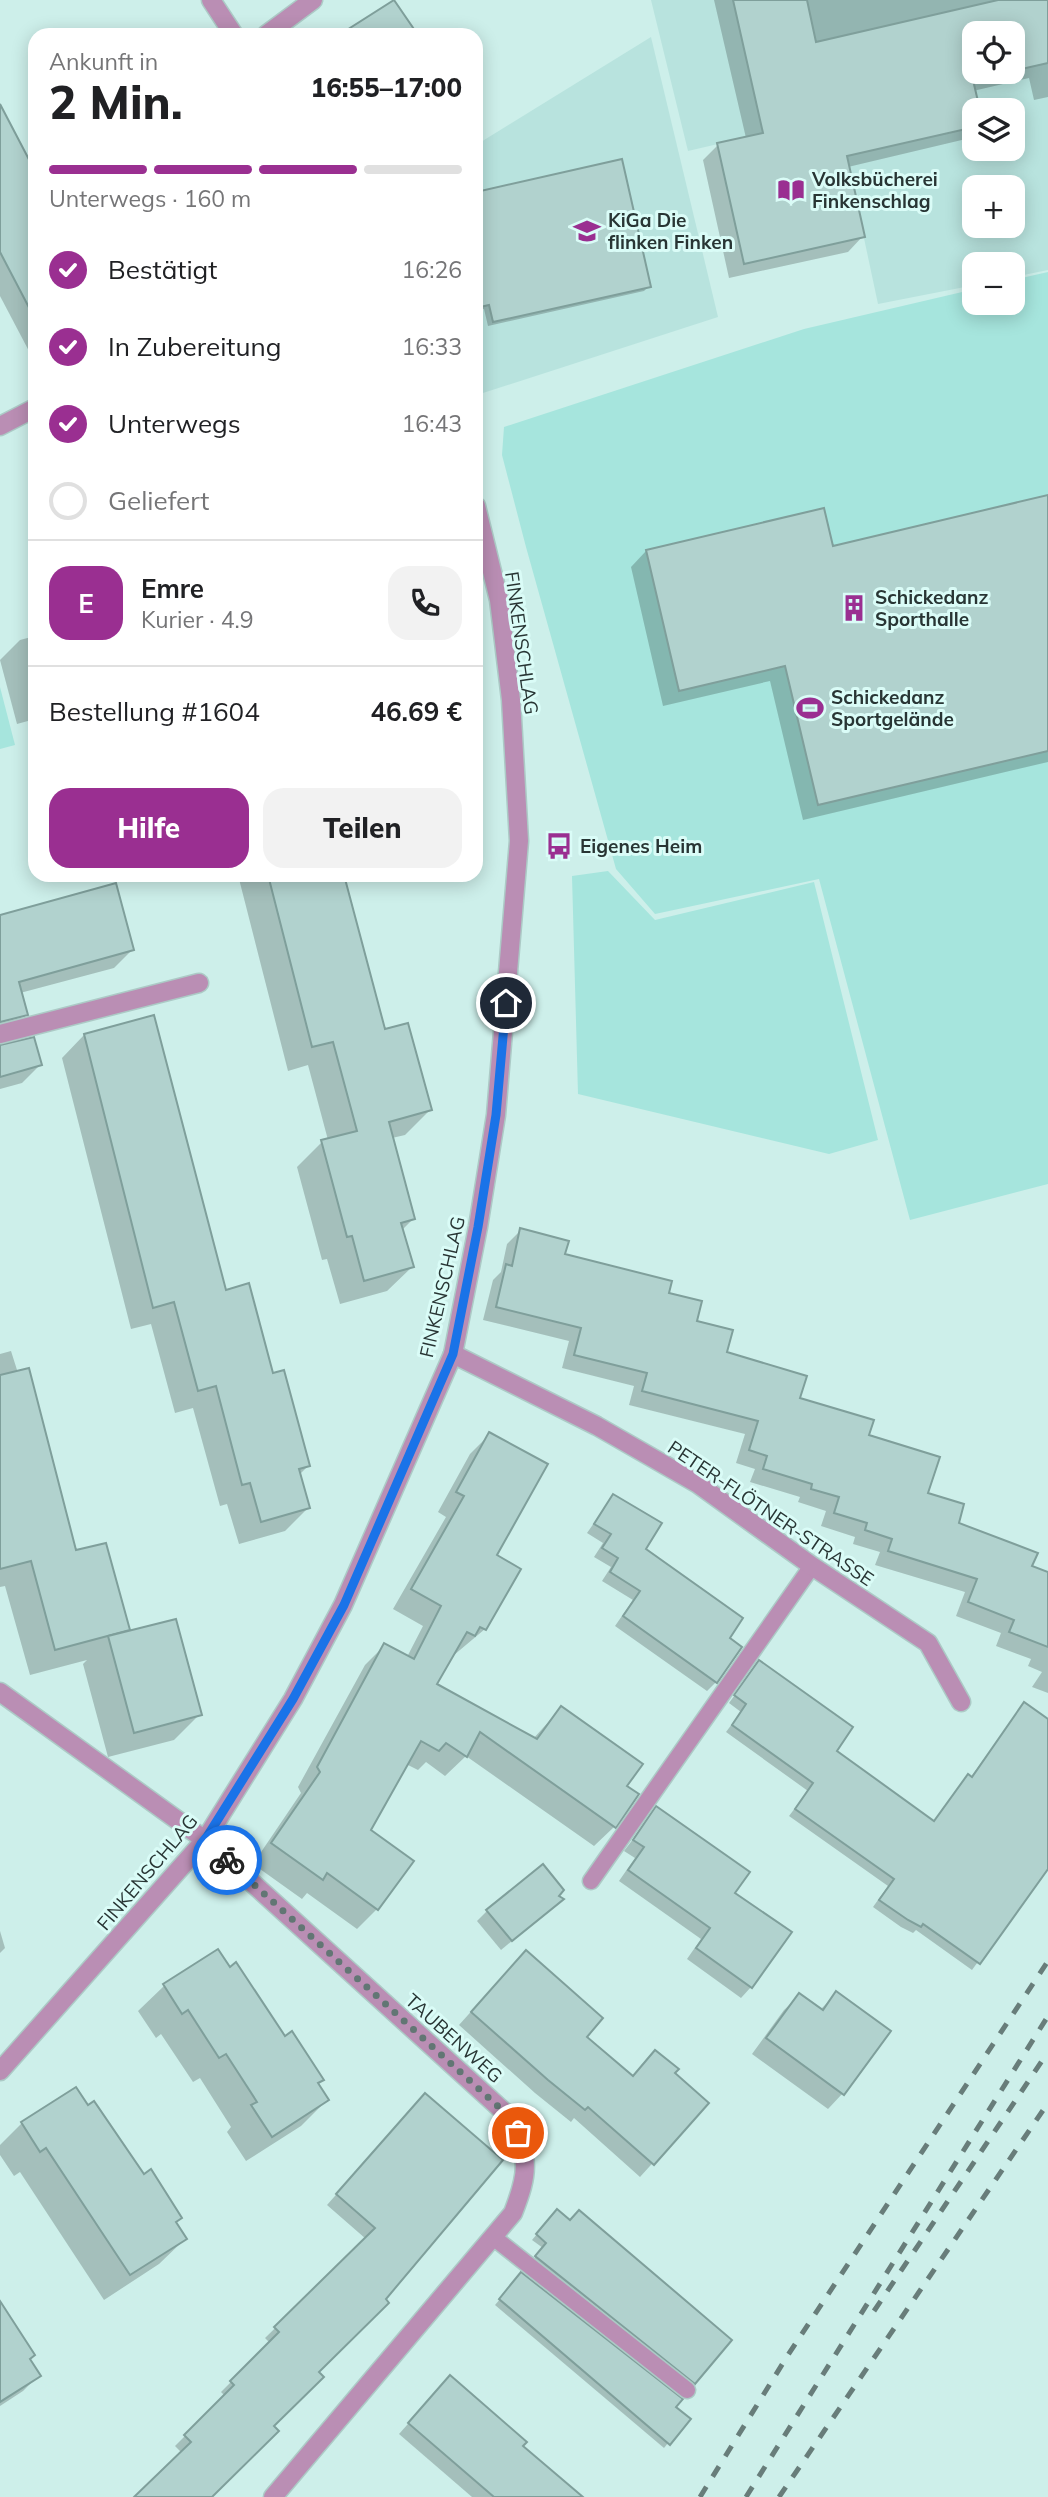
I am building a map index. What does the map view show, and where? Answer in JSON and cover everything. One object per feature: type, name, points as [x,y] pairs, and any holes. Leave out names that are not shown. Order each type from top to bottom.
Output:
[{"type":"street","points":[[211,0],[229,28]]},
{"type":"street","points":[[275,28],[313,0]]},
{"type":"street","points":[[0,426],[28,412]]},
{"type":"street","name":"FINKENSCHLAG","points":[[0,2071],[205,1840],[293,1699],[344,1605],[453,1354],[478,1227],[496,1115],[519,841],[511,700],[499,600],[483,535]]},
{"type":"street","points":[[0,1034],[199,983]]},
{"type":"street","name":"PETER-FLÖTNER-STRASSE","points":[[453,1354],[597,1426],[698,1484],[812,1566],[928,1643],[961,1702]]},
{"type":"street","name":"TAUBENWEG","points":[[0,1692],[205,1840],[512,2119],[524,2147],[527,2178],[513,2213],[273,2497]]},
{"type":"lane","points":[[591,1881],[812,1566]]},
{"type":"lane","points":[[493,2237],[687,2390]]},
{"type":"shaded area","points":[[651,0],[1048,0],[1048,270],[1025,275],[1025,252],[962,252],[962,288],[878,304],[838,116],[688,151]]},
{"type":"shaded area","name":"KiGa Die flinken Finken","points":[[651,37],[718,317],[483,393],[483,141]]},
{"type":"shaded area","name":"Schickedanz Sportgelände","points":[[1048,272],[1048,1184],[910,1220],[819,879],[655,914],[616,869],[502,455],[504,427],[804,329],[962,292],[962,315],[1025,315],[1025,277]]},
{"type":"shaded area","points":[[0,687],[15,745],[0,749]]},
{"type":"shaded area","points":[[608,871],[655,920],[814,882],[878,1140],[829,1154],[578,1094],[572,876]]},
{"type":"building","points":[[394,0],[413,28],[350,28]]},
{"type":"building","points":[[733,0],[807,0],[816,42],[998,0],[1048,0],[1048,63],[1025,68],[1025,21],[962,21],[962,84],[974,84],[977,98],[962,98],[962,130],[847,156],[865,237],[744,264],[717,143],[763,133]]},
{"type":"building","points":[[0,104],[28,158],[28,306],[0,252]]},
{"type":"building","points":[[622,159],[651,287],[493,322],[489,305],[483,306],[483,190]]},
{"type":"building","name":"Schickedanz Sporthalle","points":[[1048,495],[1048,751],[818,805],[785,666],[679,691],[646,550],[824,508],[833,546]]},
{"type":"building","points":[[270,882],[346,882],[385,1029],[408,1023],[432,1110],[389,1122],[415,1219],[401,1223],[414,1267],[364,1281],[352,1236],[347,1237],[321,1140],[357,1131],[333,1042],[312,1047]]},
{"type":"building","points":[[116,883],[134,950],[19,982],[28,1015],[0,1022],[0,915]]},
{"type":"building","points":[[154,1015],[226,1290],[249,1283],[273,1373],[284,1370],[310,1466],[299,1469],[310,1508],[261,1522],[250,1483],[242,1485],[216,1386],[198,1391],[174,1302],[153,1308],[84,1034]]},
{"type":"building","points":[[34,1037],[42,1065],[0,1077],[0,1045]]},
{"type":"building","points":[[520,1228],[569,1241],[565,1254],[672,1281],[669,1293],[702,1301],[697,1321],[733,1330],[727,1352],[807,1376],[800,1398],[874,1420],[869,1435],[940,1457],[928,1493],[964,1504],[959,1523],[1038,1553],[1032,1566],[1048,1572],[1048,1647],[1009,1632],[1014,1620],[968,1602],[977,1579],[888,1551],[892,1539],[865,1530],[867,1523],[834,1513],[839,1497],[811,1489],[812,1484],[763,1469],[767,1456],[749,1450],[758,1421],[642,1391],[647,1373],[574,1355],[581,1328],[496,1307],[506,1264],[512,1266]]},
{"type":"building","points":[[29,1368],[76,1550],[106,1543],[130,1630],[55,1650],[31,1561],[0,1569],[0,1375]]},
{"type":"building","points":[[489,1432],[548,1464],[497,1555],[521,1569],[486,1630],[480,1627],[475,1636],[467,1632],[437,1684],[537,1739],[561,1706],[643,1764],[627,1786],[639,1794],[616,1828],[480,1732],[467,1757],[446,1743],[439,1751],[421,1741],[371,1830],[414,1861],[378,1910],[327,1873],[323,1880],[271,1843],[320,1772],[317,1767],[384,1643],[414,1659],[441,1606],[411,1589],[464,1496],[456,1492]]},
{"type":"building","points":[[613,1494],[662,1523],[646,1549],[743,1618],[730,1638],[742,1647],[717,1683],[623,1616],[640,1591],[610,1572],[618,1558],[602,1548],[611,1534],[594,1524]]},
{"type":"building","points":[[176,1619],[202,1715],[134,1733],[108,1636]]},
{"type":"building","points":[[759,1660],[853,1727],[837,1751],[934,1821],[968,1774],[972,1777],[1024,1702],[1048,1719],[1048,1869],[980,1964],[923,1924],[921,1927],[908,1920],[879,1900],[894,1879],[795,1809],[813,1783],[732,1725],[746,1704],[734,1695]]},
{"type":"building","points":[[656,1806],[750,1872],[735,1893],[792,1932],[752,1988],[696,1948],[710,1928],[628,1870],[644,1847],[633,1840]]},
{"type":"building","points":[[543,1864],[564,1890],[559,1896],[564,1899],[512,1941],[486,1910]]},
{"type":"building","points":[[218,1949],[230,1967],[236,1962],[285,2036],[292,2031],[324,2080],[318,2083],[329,2100],[272,2137],[251,2105],[257,2102],[226,2054],[219,2058],[188,2010],[182,2014],[163,1984]]},
{"type":"building","points":[[526,1950],[603,2018],[587,2037],[633,2076],[655,2050],[679,2069],[675,2073],[709,2103],[654,2165],[588,2107],[585,2110],[548,2080],[471,2012]]},
{"type":"building","points":[[836,1991],[891,2031],[844,2095],[766,2038],[799,1993],[823,2010]]},
{"type":"building","points":[[76,2087],[88,2105],[94,2101],[144,2174],[151,2169],[182,2218],[176,2222],[187,2239],[130,2275],[46,2148],[40,2152],[21,2122]]},
{"type":"building","points":[[425,2093],[503,2160],[386,2299],[389,2303],[319,2372],[324,2377],[274,2426],[279,2431],[212,2497],[134,2497],[191,2442],[184,2435],[234,2385],[230,2381],[279,2332],[274,2327],[375,2228],[336,2194]]},
{"type":"building","points":[[557,2209],[570,2220],[579,2210],[732,2340],[695,2384],[535,2256],[546,2243],[536,2234]]},
{"type":"building","points":[[521,2272],[683,2399],[676,2407],[691,2419],[670,2445],[499,2299]]},
{"type":"building","points":[[0,2301],[35,2355],[30,2359],[41,2376],[0,2402]]},
{"type":"building","points":[[450,2375],[527,2442],[523,2446],[583,2497],[494,2497],[408,2423]]},
{"type":"railway","points":[[700,2497],[788,2355],[1048,1961]]},
{"type":"railway","points":[[746,2497],[1048,2016]]},
{"type":"railway","points":[[874,2311],[1048,2052]]},
{"type":"railway","points":[[779,2497],[1048,2103]]},
{"type":"way so far","points":[[227,1860],[512,2119],[518,2133]]},
{"type":"place","name":"Volksbücherei Finkenschlag","points":[[791,190]]},
{"type":"place","name":"KiGa Die flinken Finken","points":[[587,231]]},
{"type":"place","name":"Schickedanz Sporthalle","points":[[854,608]]},
{"type":"place","name":"Schickedanz Sportgelände","points":[[810,708]]},
{"type":"place","name":"Eigenes Heim","points":[[559,846]]},
{"type":"route","points":[[227,1860],[205,1840],[293,1699],[344,1605],[391,1491],[453,1354],[478,1227],[496,1115],[506,1003]]}]
